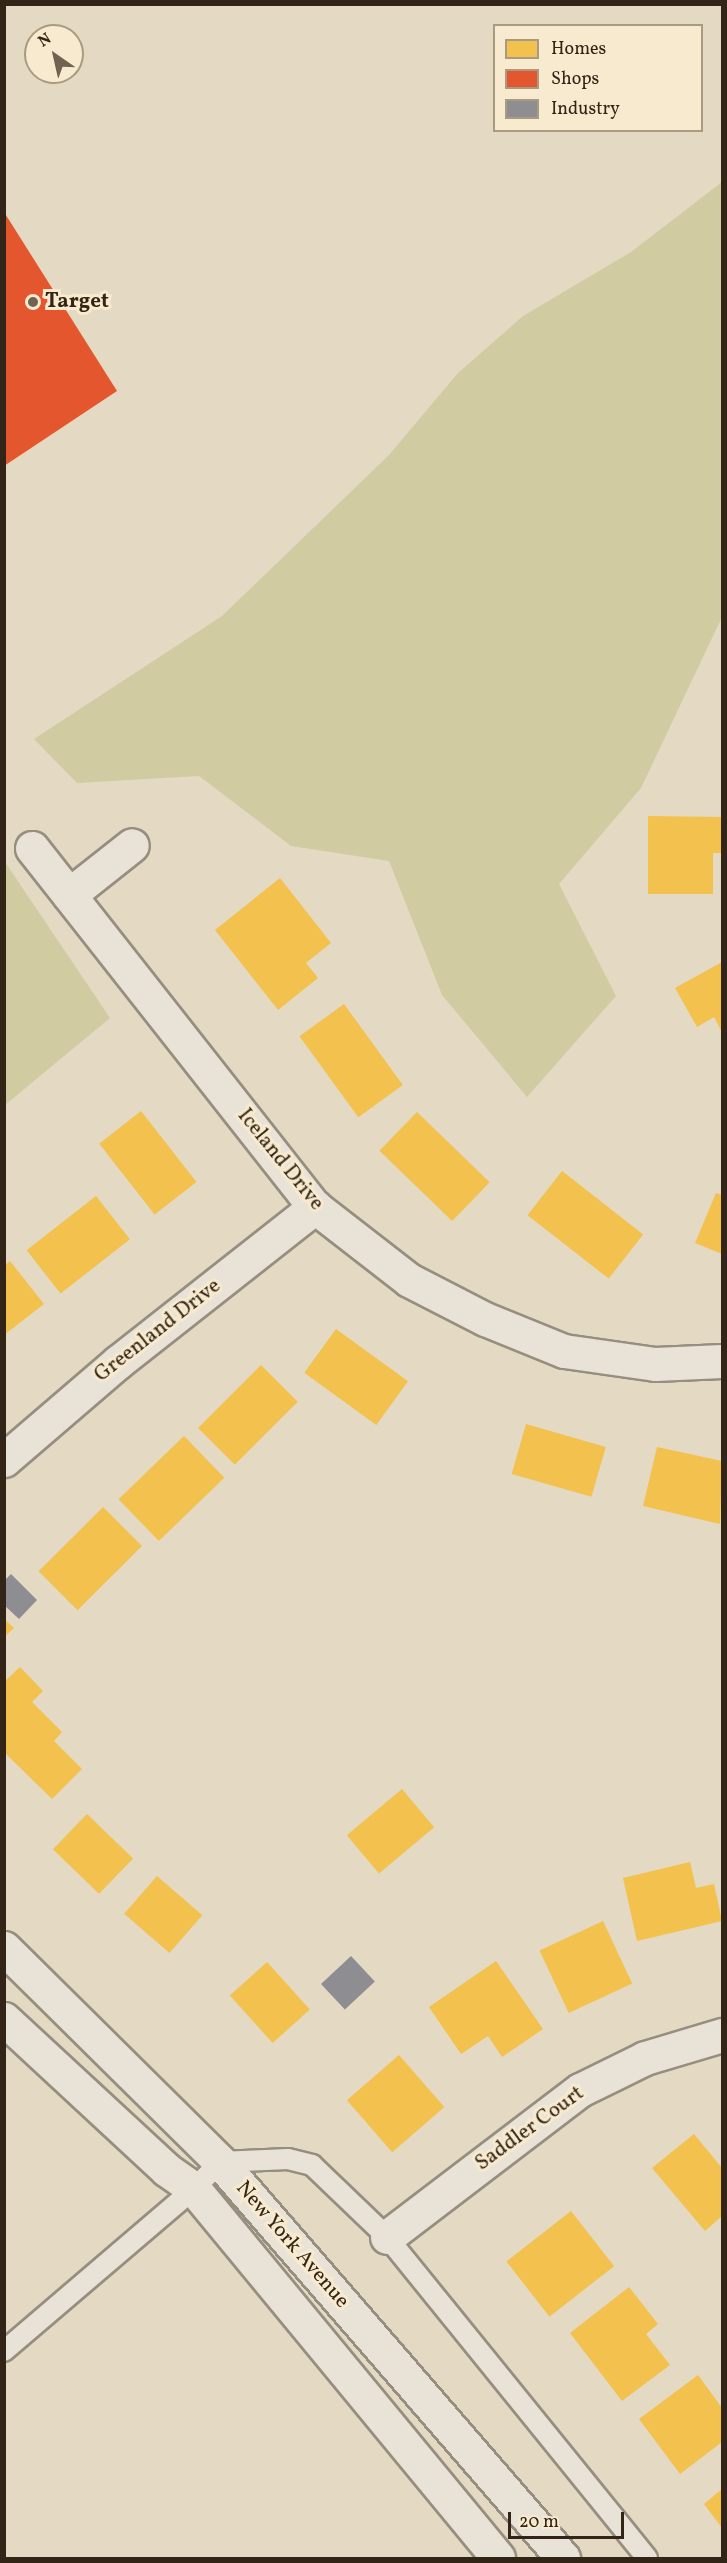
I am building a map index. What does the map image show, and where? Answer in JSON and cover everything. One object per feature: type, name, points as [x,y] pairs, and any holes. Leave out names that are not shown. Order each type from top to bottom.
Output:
[{"type":"street","points":[[69,895],[132,844]]},
{"type":"street","name":"Iceland Drive","points":[[32,848],[315,1207],[409,1280],[485,1319],[564,1351],[655,1364],[723,1361]]},
{"type":"street","name":"Greenland Drive","points":[[4,1460],[118,1362],[315,1207]]},
{"type":"street","name":"New York Avenue","points":[[4,1948],[220,2162],[563,2559]]},
{"type":"street","name":"New York Avenue","points":[[4,2019],[167,2170],[194,2189],[498,2559]]},
{"type":"street","name":"Saddler Court","points":[[387,2236],[580,2090],[645,2058],[723,2035]]},
{"type":"lane","points":[[4,2351],[194,2189],[220,2162],[288,2159],[312,2165],[387,2236],[647,2559]]},
{"type":"shaded area","points":[[722,182],[722,617],[641,788],[559,884],[616,996],[527,1097],[442,995],[389,861],[291,846],[199,776],[77,783],[34,739],[222,616],[389,455],[458,373],[523,316],[631,252]]},
{"type":"shaded area","points":[[5,862],[110,1018],[4,1105]]},
{"type":"building: Homes","points":[[648,816],[722,817],[722,853],[713,853],[713,894],[648,894]]},
{"type":"building: Homes","points":[[280,878],[331,943],[306,963],[318,978],[278,1010],[215,930]]},
{"type":"building: Homes","points":[[722,962],[722,1032],[714,1017],[697,1027],[675,988]]},
{"type":"building: Homes","points":[[344,1004],[403,1085],[358,1117],[300,1036]]},
{"type":"building: Homes","points":[[141,1111],[196,1182],[155,1215],[99,1144]]},
{"type":"building: Homes","points":[[417,1112],[490,1182],[452,1221],[379,1151]]},
{"type":"building: Homes","points":[[562,1171],[643,1234],[609,1279],[528,1215]]},
{"type":"building: Homes","points":[[716,1193],[722,1195],[722,1254],[695,1243]]},
{"type":"building: Homes","points":[[96,1196],[130,1239],[61,1294],[27,1250]]},
{"type":"building: Homes","points":[[10,1261],[44,1304],[4,1335],[4,1266]]},
{"type":"building: Homes","points":[[336,1329],[408,1381],[376,1425],[304,1373]]},
{"type":"building: Homes","points":[[261,1365],[298,1402],[235,1465],[198,1428]]},
{"type":"building: Homes","points":[[526,1424],[606,1447],[591,1497],[512,1474]]},
{"type":"building: Homes","points":[[184,1436],[224,1478],[159,1541],[119,1499]]},
{"type":"building: Homes","points":[[657,1447],[722,1461],[720,1524],[643,1506]]},
{"type":"building: Homes","points":[[103,1507],[142,1546],[78,1610],[39,1571]]},
{"type":"building: Homes","points":[[4,1619],[14,1628],[4,1637]]},
{"type":"building: Homes","points":[[20,1667],[43,1691],[32,1702],[62,1732],[54,1741],[82,1769],[52,1799],[4,1752],[4,1682]]},
{"type":"building: Homes","points":[[402,1789],[434,1827],[379,1874],[347,1835]]},
{"type":"building: Homes","points":[[87,1814],[133,1858],[99,1894],[53,1849]]},
{"type":"building: Homes","points":[[690,1862],[696,1888],[714,1884],[722,1921],[637,1941],[623,1878]]},
{"type":"building: Homes","points":[[157,1876],[202,1915],[169,1953],[124,1914]]},
{"type":"building: Homes","points":[[603,1921],[632,1984],[569,2013],[540,1951]]},
{"type":"building: Homes","points":[[496,1961],[543,2029],[502,2057],[488,2036],[461,2054],[429,2007]]},
{"type":"building: Homes","points":[[267,1962],[310,2010],[273,2043],[230,1995]]},
{"type":"building: Homes","points":[[399,2055],[444,2107],[392,2152],[347,2100]]},
{"type":"building: Homes","points":[[694,2134],[722,2168],[722,2216],[705,2231],[652,2168]]},
{"type":"building: Homes","points":[[571,2211],[614,2266],[549,2317],[506,2261]]},
{"type":"building: Homes","points":[[629,2287],[658,2324],[646,2334],[670,2365],[622,2401],[570,2333]]},
{"type":"building: Homes","points":[[698,2375],[722,2408],[722,2442],[680,2474],[639,2419]]},
{"type":"building: Homes","points":[[722,2489],[722,2528],[704,2504]]},
{"type":"building: Shops","name":"Target","points":[[4,212],[117,391],[4,466]]},
{"type":"building: Industry","points":[[11,1574],[37,1600],[19,1619],[4,1605],[4,1581]]},
{"type":"building: Industry","points":[[351,1956],[375,1982],[345,2010],[321,1984]]},
{"type":"place","name":"Target","points":[[33,302]]}]
